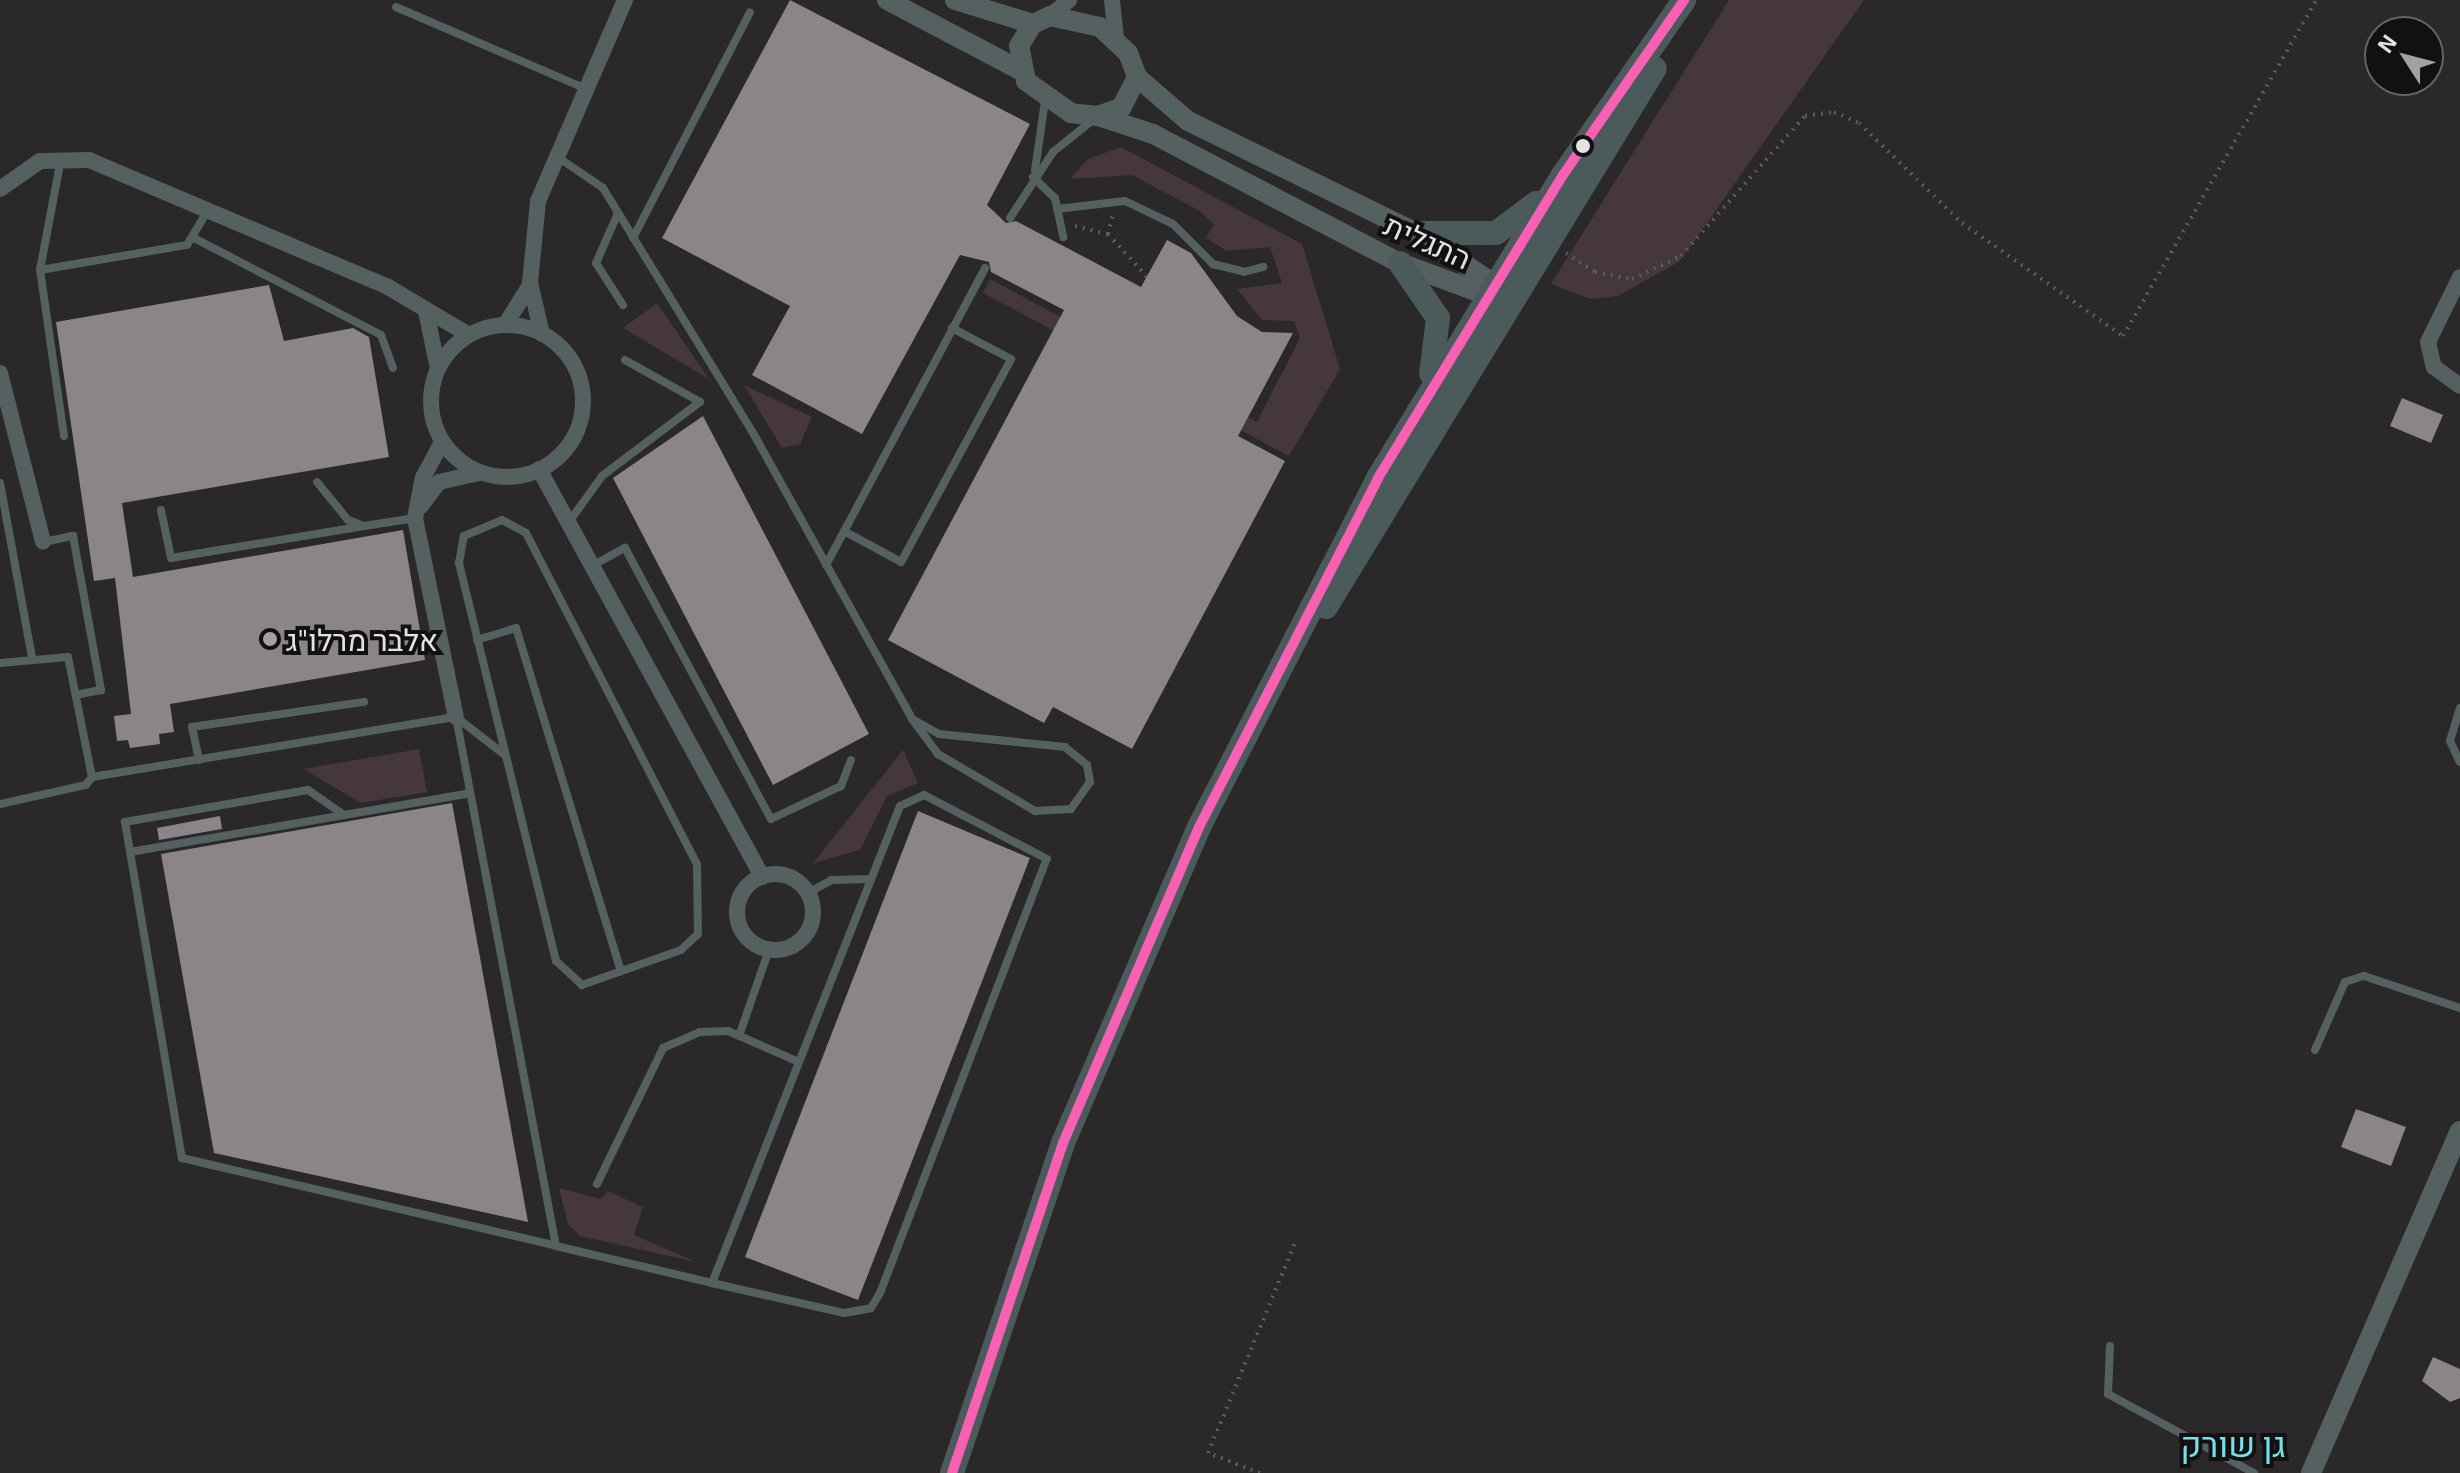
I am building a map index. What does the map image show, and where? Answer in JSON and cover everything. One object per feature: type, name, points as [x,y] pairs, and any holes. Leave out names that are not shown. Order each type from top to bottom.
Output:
[{"type":"main road","points":[[952,1473],[1068,1128],[1199,827],[1347,533],[1422,403],[1563,175],[1684,0]]},
{"type":"main road","points":[[1199,827],[1512,301],[1696,0]]},
{"type":"main road","points":[[1417,233],[1496,233],[1563,175]]},
{"type":"main road","points":[[1400,263],[1438,318],[1437,357],[1422,403]]},
{"type":"street","points":[[542,334],[530,283],[534,217],[556,156],[625,0]]},
{"type":"street","points":[[887,0],[1018,69],[1045,101],[1098,116],[1129,100],[1137,77],[1116,39],[1112,0]]},
{"type":"street","points":[[955,0],[1041,20],[1082,20],[1116,39]]},
{"type":"street","points":[[1018,69],[1019,46],[1041,20],[1069,0]]},
{"type":"street","name":"התגלית","points":[[1137,77],[1188,121],[1417,233],[1492,290],[1512,301]]},
{"type":"street","name":"התגלית","points":[[1098,116],[1153,134],[1400,263],[1492,290]]},
{"type":"street","points":[[0,189],[40,161],[61,158],[102,165],[388,287],[469,335]]},
{"type":"street","points":[[2460,277],[2428,354],[2460,386]]},
{"type":"street","points":[[505,325],[530,283]]},
{"type":"street","points":[[426,311],[438,369],[432,419],[442,442],[481,473]]},
{"type":"street","points":[[415,518],[439,482],[481,473],[539,469],[562,453],[582,411],[574,366],[542,334],[505,325],[469,335],[438,369]]},
{"type":"street","points":[[0,373],[43,542]]},
{"type":"street","points":[[442,442],[423,477],[415,518],[456,717]]},
{"type":"street","points":[[539,469],[762,877]]},
{"type":"street","points":[[762,877],[790,877],[808,893],[809,929],[793,946],[769,950],[746,938],[737,913],[745,889],[762,877]]},
{"type":"street","points":[[2311,1473],[2460,1131]]},
{"type":"lane","points":[[396,7],[587,90]]},
{"type":"lane","points":[[633,238],[750,12]]},
{"type":"lane","points":[[1033,177],[1045,101]]},
{"type":"lane","points":[[1010,218],[1033,177],[1098,116]]},
{"type":"lane","points":[[556,156],[590,175],[618,213],[826,565],[912,719],[953,766],[1035,811],[1071,809],[1090,782],[1087,765],[1065,747],[939,734],[912,719]]},
{"type":"lane","points":[[61,158],[40,270],[64,436]]},
{"type":"lane","points":[[1033,177],[1049,187],[1063,237]]},
{"type":"lane","points":[[1057,209],[1125,201],[1166,219],[1213,264],[1244,272],[1263,267]]},
{"type":"lane","points":[[40,270],[187,245],[208,210]]},
{"type":"lane","points":[[618,213],[596,263],[623,305]]},
{"type":"lane","points":[[192,237],[381,335],[393,368]]},
{"type":"lane","points":[[826,565],[985,268]]},
{"type":"lane","points":[[844,531],[901,562],[1011,359],[952,328]]},
{"type":"lane","points":[[568,522],[602,476],[700,402],[625,360]]},
{"type":"lane","points":[[317,482],[348,520],[364,526]]},
{"type":"lane","points":[[0,483],[32,657]]},
{"type":"lane","points":[[161,510],[171,558],[415,518]]},
{"type":"lane","points":[[502,520],[526,533],[697,865],[698,934],[681,950],[582,985],[556,961],[477,640],[459,549],[474,530],[502,520]]},
{"type":"lane","points":[[43,542],[73,536],[101,690],[76,695]]},
{"type":"lane","points":[[592,566],[625,548],[771,819],[841,786],[851,760]]},
{"type":"lane","points":[[477,640],[516,628],[621,971]]},
{"type":"lane","points":[[0,663],[32,657],[68,657],[92,777]]},
{"type":"lane","points":[[199,760],[192,727],[364,702]]},
{"type":"lane","points":[[2460,708],[2450,741],[2460,762]]},
{"type":"lane","points":[[456,717],[556,1246]]},
{"type":"lane","points":[[0,804],[86,785],[92,777],[456,717],[506,756]]},
{"type":"lane","points":[[344,815],[308,790],[125,822],[182,1158],[712,1283],[844,1313],[871,1308],[1047,859],[924,795],[900,806],[712,1283]]},
{"type":"lane","points":[[130,852],[470,793]]},
{"type":"lane","points":[[808,893],[831,880],[871,879]]},
{"type":"lane","points":[[739,1036],[769,950]]},
{"type":"lane","points":[[2315,1050],[2345,982],[2364,976],[2460,1008]]},
{"type":"lane","points":[[597,1184],[663,1048],[700,1032],[739,1036],[799,1062]]},
{"type":"lane","points":[[2110,1346],[2108,1394],[2254,1473]]},
{"type":"path","points":[[1548,243],[1595,272],[1632,279],[1681,256],[1805,116],[1834,112],[1859,123],[1962,223],[2123,336],[2316,0]]},
{"type":"path","points":[[1061,223],[1108,234],[1147,277]]},
{"type":"path","points":[[1260,1473],[1208,1453],[1295,1243]]},
{"type":"shaded area","points":[[1729,0],[1864,0],[1680,261],[1618,296],[1591,299],[1551,284]]},
{"type":"shaded area","points":[[1121,147],[1302,244],[1340,369],[1289,456],[983,293],[990,279],[1257,422],[1300,338],[1294,321],[1262,320],[1237,289],[1282,283],[1270,247],[1227,251],[1206,238],[1214,224],[1198,210],[1132,175],[1070,179],[1088,159]]},
{"type":"shaded area","points":[[657,303],[709,379],[623,328]]},
{"type":"shaded area","points":[[744,385],[812,417],[800,444],[782,448]]},
{"type":"shaded area","points":[[419,749],[427,792],[361,803],[303,769]]},
{"type":"shaded area","points":[[903,750],[918,783],[887,796],[860,850],[813,863]]},
{"type":"shaded area","points":[[559,1188],[601,1199],[608,1191],[643,1207],[634,1235],[696,1262],[580,1236],[568,1224]]},
{"type":"building","points":[[790,0],[1030,124],[987,205],[1006,223],[1016,221],[1141,287],[1167,240],[1191,253],[1237,316],[1262,332],[1293,333],[1238,436],[1285,461],[1132,749],[1053,707],[1044,723],[888,640],[1064,310],[991,272],[989,262],[960,255],[862,434],[752,375],[790,306],[662,238]]},
{"type":"building","points":[[269,285],[284,341],[353,328],[369,337],[389,457],[122,503],[133,577],[403,530],[425,660],[170,704],[174,732],[159,734],[160,744],[130,748],[128,740],[117,741],[114,716],[131,714],[115,578],[94,581],[56,322]]},
{"type":"building","points":[[2402,398],[2443,415],[2431,443],[2390,426]]},
{"type":"building","points":[[703,416],[869,734],[773,785],[613,478]]},
{"type":"building","points":[[452,803],[528,1222],[214,1153],[161,854]]},
{"type":"building","points":[[918,811],[1030,858],[858,1300],[745,1257]]},
{"type":"building","points":[[220,816],[222,829],[159,840],[157,828]]},
{"type":"building","points":[[2356,1109],[2406,1127],[2391,1166],[2341,1147]]},
{"type":"building","points":[[2433,1357],[2460,1369],[2460,1398],[2450,1402],[2422,1381]]},
{"type":"transit line","points":[[952,1473],[1063,1143],[1199,827],[1378,478],[1563,175],[1684,0]]},
{"type":"place","name":"אלבר מרלו\"ג","points":[[270,639]]},
{"type":"district","name":"גן שורק","points":[[2233,1444]]}]
